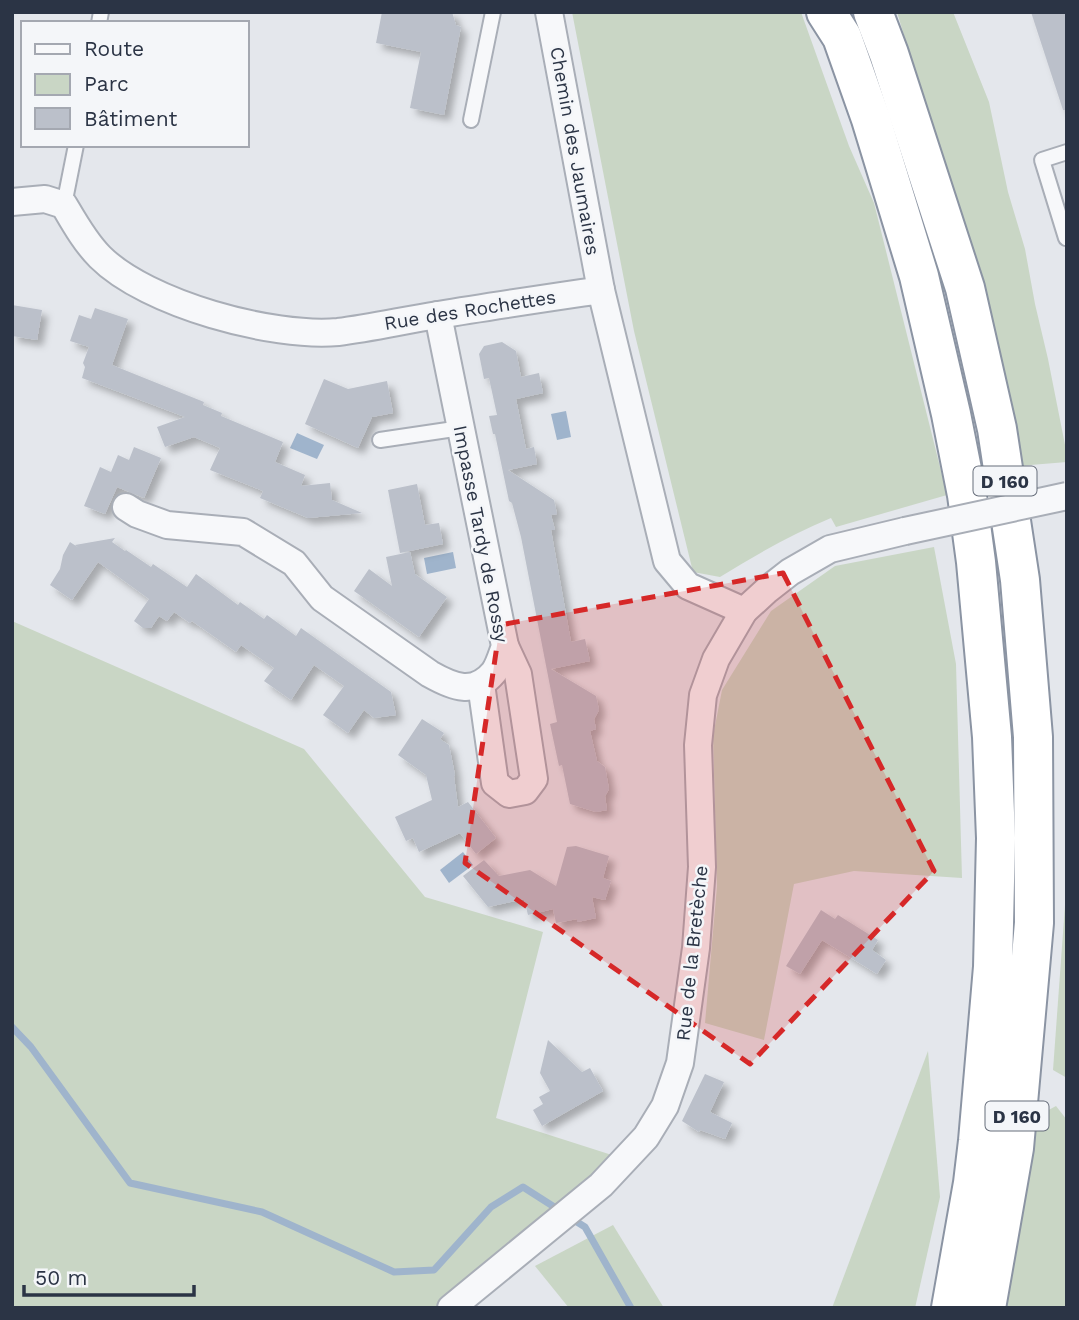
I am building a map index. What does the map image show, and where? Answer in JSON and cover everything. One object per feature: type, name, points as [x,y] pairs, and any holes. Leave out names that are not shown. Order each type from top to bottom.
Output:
[{"type":"highway","name":"D 160","points":[[873,12],[965,288],[997,429],[1020,580],[1033,737],[1034,923],[1014,1148],[986,1308]]},
{"type":"highway","name":"D 160","points":[[834,20],[872,119],[919,276],[951,414],[967,495],[976,562],[992,737],[996,838],[993,967],[976,1151],[951,1308]]},
{"type":"street","name":"Chemin des Jaumaires","points":[[549,12],[601,290]]},
{"type":"street","points":[[12,202],[45,199],[64,205]]},
{"type":"street","name":"Rue des Rochettes","points":[[64,205],[100,257],[132,281],[177,302],[240,322],[283,331],[337,332],[601,290]]},
{"type":"street","points":[[601,290],[667,561],[688,586],[744,611]]},
{"type":"street","name":"Impasse Tardy de Rossy","points":[[438,315],[505,646],[495,670],[481,684]]},
{"type":"street","name":"Rue de la Bretèche","points":[[451,1308],[601,1185],[646,1137],[665,1105],[680,1063],[696,948],[702,867],[698,745],[703,695],[716,659],[744,611],[790,572],[830,549],[1067,496]]},
{"type":"street","points":[[126,507],[136,514],[167,524],[243,532],[294,563],[321,598],[430,674],[447,684],[465,688],[481,684],[495,783],[509,794],[525,791],[534,779],[518,674],[505,646]]},
{"type":"lane","points":[[471,120],[493,12]]},
{"type":"lane","points":[[64,205],[76,147]]},
{"type":"lane","points":[[1066,238],[1042,160],[1067,152]]},
{"type":"lane","points":[[380,440],[461,428]]},
{"type":"highlighted area","points":[[783,573],[934,871],[750,1064],[465,863],[500,625]]},
{"type":"green space","points":[[572,12],[801,12],[849,146],[874,203],[947,495],[836,527],[831,518],[774,545],[720,577],[693,572],[634,331]]},
{"type":"green space","points":[[897,12],[953,12],[989,102],[1008,192],[1025,249],[1067,462],[1018,466],[985,305]]},
{"type":"green space","points":[[934,547],[956,664],[962,878],[854,871],[794,884],[764,1040],[705,1023],[717,886],[713,736],[722,690],[771,611],[835,566]]},
{"type":"green space","points":[[12,621],[304,749],[425,897],[543,932],[496,1118],[640,1164],[450,1308],[12,1308]]},
{"type":"green space","points":[[1067,878],[1067,1078],[1053,1070]]},
{"type":"green space","points":[[928,1051],[940,1197],[915,1308],[832,1308]]},
{"type":"green space","points":[[1056,1106],[1067,1120],[1067,1308],[1003,1308],[1030,1120]]},
{"type":"green space","points":[[613,1225],[664,1308],[569,1308],[535,1266]]},
{"type":"water","points":[[566,411],[571,437],[557,440],[551,414]]},
{"type":"water","points":[[297,433],[324,445],[317,459],[290,448]]},
{"type":"water","points":[[453,552],[456,568],[427,574],[424,558]]},
{"type":"water","points":[[463,852],[473,865],[449,883],[440,870]]},
{"type":"building","points":[[382,12],[452,12],[456,25],[461,27],[444,115],[410,108],[421,52],[376,43]]},
{"type":"building","points":[[1031,12],[1067,12],[1067,110],[1063,110]]},
{"type":"building","points":[[12,305],[42,310],[37,340],[12,336]]},
{"type":"building","points":[[95,308],[128,319],[112,365],[204,402],[203,405],[222,413],[221,416],[283,442],[275,462],[305,475],[301,486],[330,483],[332,500],[362,513],[308,518],[260,498],[263,491],[210,470],[220,448],[194,437],[165,447],[157,427],[185,417],[82,378],[85,367],[83,363],[89,347],[70,341],[79,315],[91,319]]},
{"type":"building","points":[[502,342],[516,351],[521,377],[539,373],[543,393],[516,399],[526,449],[534,447],[537,464],[508,470],[554,500],[557,514],[551,515],[555,530],[551,530],[571,642],[585,639],[590,661],[551,669],[596,696],[599,710],[594,719],[596,729],[590,731],[597,761],[605,767],[609,789],[605,796],[607,810],[596,812],[570,804],[562,765],[559,766],[550,724],[557,722],[521,537],[512,503],[509,501],[489,416],[497,415],[489,378],[484,379],[479,354],[484,346]]},
{"type":"building","points":[[324,379],[348,389],[387,381],[393,413],[372,417],[358,448],[305,424]]},
{"type":"building","points":[[134,447],[161,458],[144,498],[117,487],[105,514],[84,506],[100,467],[111,472],[118,455],[129,460]]},
{"type":"building","points":[[417,484],[425,525],[439,523],[443,544],[400,553],[388,490]]},
{"type":"building","points":[[115,538],[112,542],[125,551],[151,567],[153,564],[187,587],[196,574],[238,605],[240,602],[264,619],[267,615],[296,636],[301,628],[391,692],[396,715],[374,718],[364,710],[348,733],[323,715],[344,686],[314,665],[291,700],[264,681],[274,668],[241,645],[236,652],[192,621],[190,623],[174,612],[167,621],[159,616],[151,628],[143,628],[134,621],[149,599],[98,562],[72,600],[50,585],[60,569],[70,542],[79,548],[75,545]]},
{"type":"building","points":[[410,552],[415,574],[447,597],[419,637],[354,591],[369,569],[392,586],[386,557]]},
{"type":"building","points":[[422,719],[444,733],[440,739],[449,745],[458,807],[468,802],[496,838],[476,854],[460,833],[419,852],[413,838],[406,841],[395,817],[432,800],[426,775],[398,755]]},
{"type":"building","points":[[576,846],[609,856],[603,878],[611,881],[605,900],[592,897],[596,918],[556,923],[553,909],[528,915],[524,899],[488,907],[463,876],[484,860],[499,876],[530,870],[556,886],[567,847]]},
{"type":"building","points":[[821,910],[835,919],[838,915],[878,940],[872,950],[886,960],[877,974],[822,940],[800,974],[786,966]]},
{"type":"building","points":[[548,1040],[582,1072],[590,1068],[603,1091],[542,1126],[533,1110],[543,1104],[539,1097],[550,1091],[540,1073]]},
{"type":"building","points":[[705,1074],[724,1082],[710,1112],[732,1123],[725,1139],[700,1130],[699,1132],[682,1121]]},
{"type":"waterway","points":[[12,1027],[31,1047],[130,1183],[262,1212],[394,1272],[434,1270],[491,1207],[523,1187],[559,1210]]},
{"type":"waterway","points":[[569,1217],[585,1227],[631,1308]]}]
